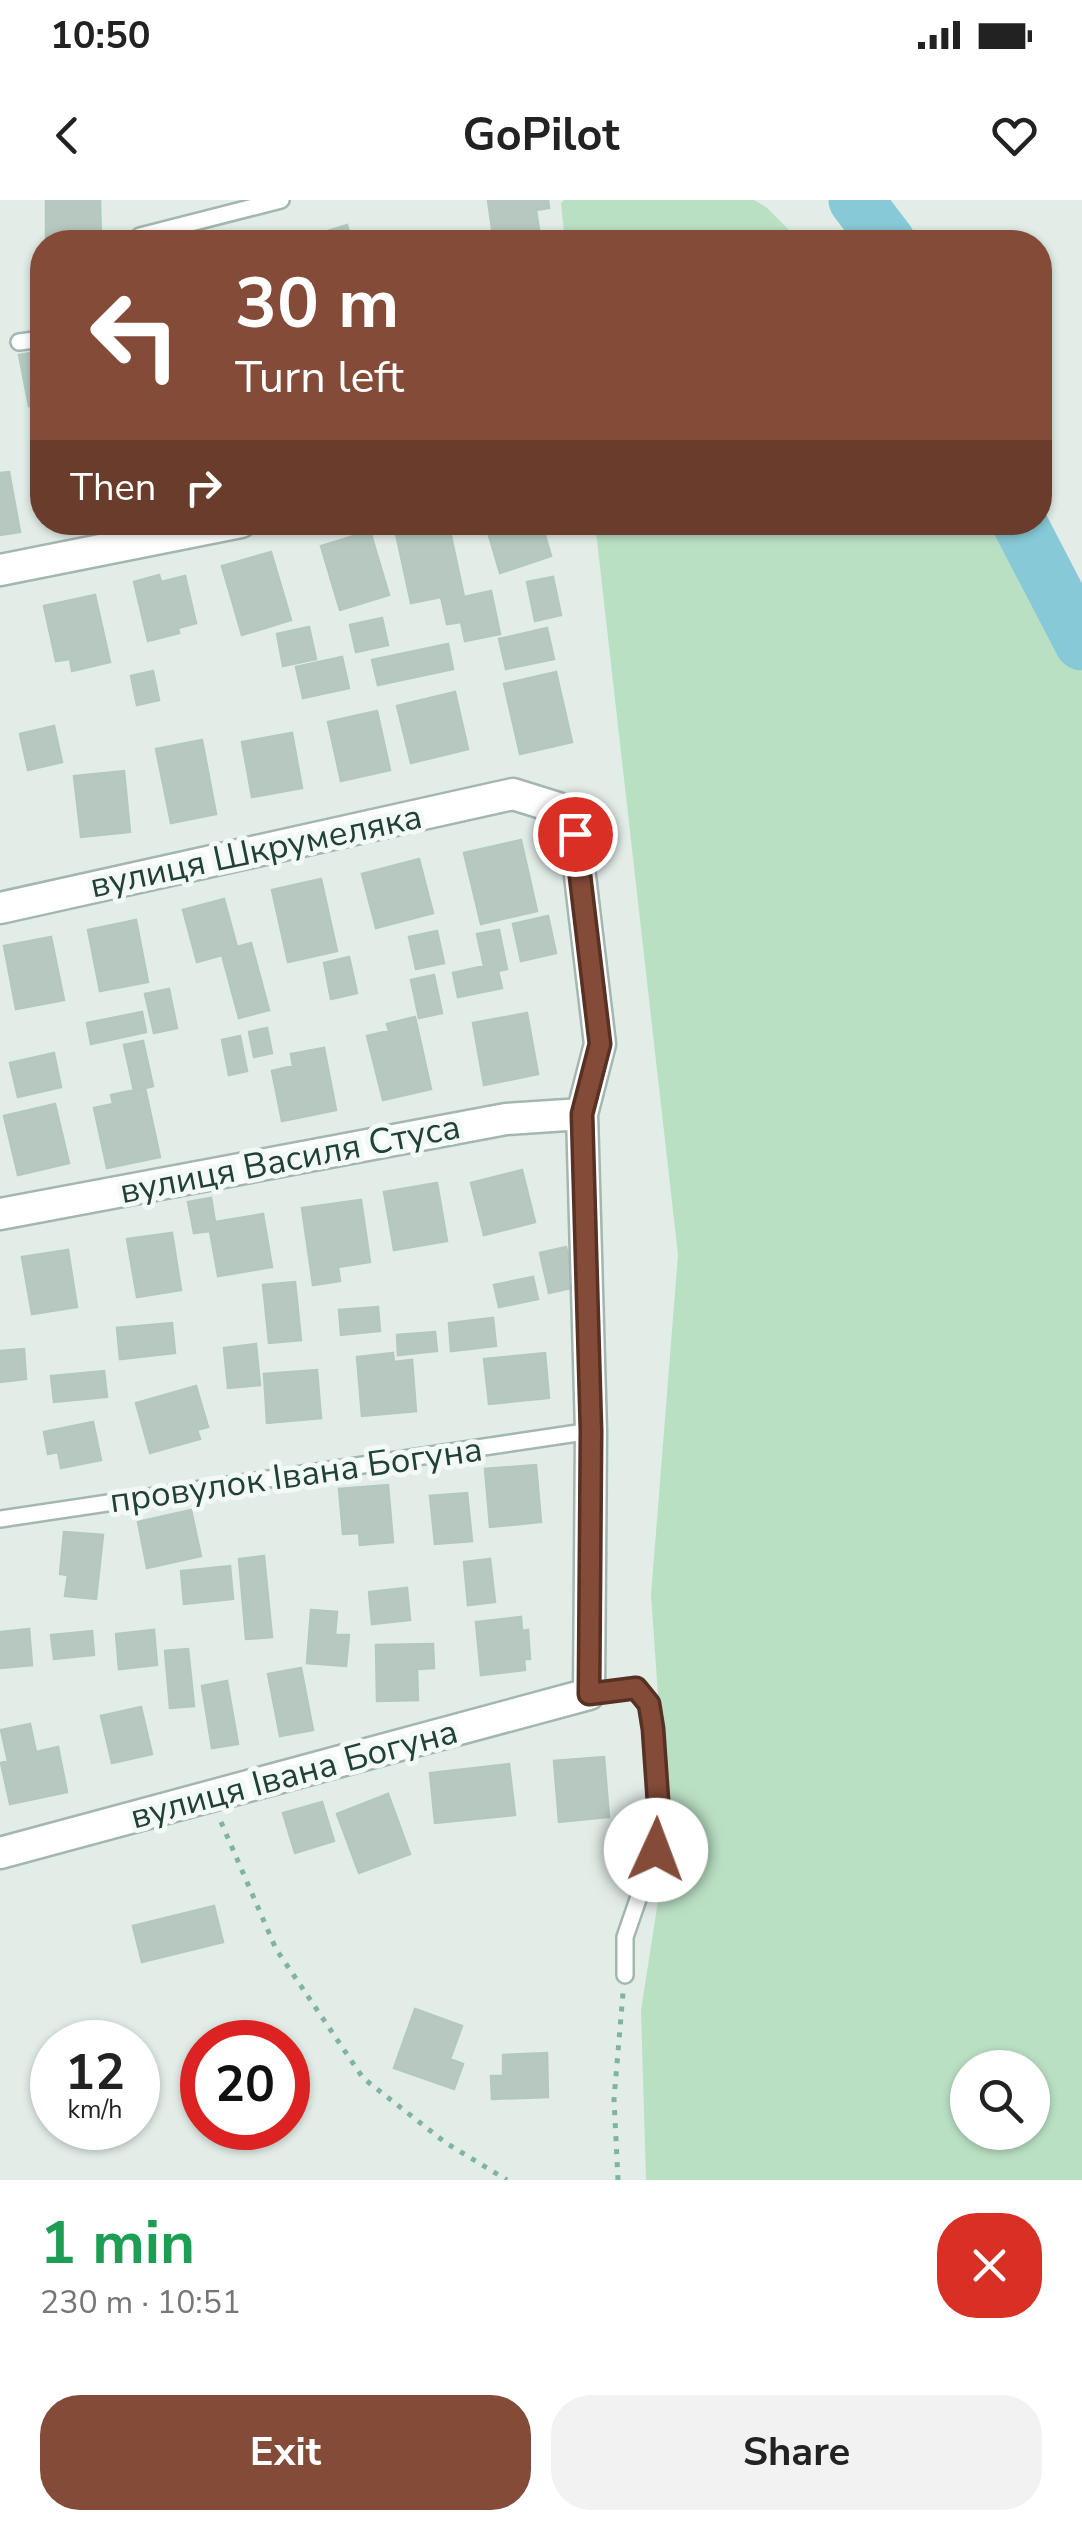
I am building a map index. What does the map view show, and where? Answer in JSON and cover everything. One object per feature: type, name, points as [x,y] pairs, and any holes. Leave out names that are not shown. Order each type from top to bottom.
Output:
[{"type":"street","points":[[0,570],[136,535]]},
{"type":"street","name":"вулиця Шкрумеляка","points":[[0,908],[512,794],[558,808],[575,834],[600,1044],[582,1114]]},
{"type":"street","points":[[582,1114],[591,1431],[589,1694]]},
{"type":"street","name":"вулиця Василя Стуса","points":[[0,1214],[506,1119],[582,1114]]},
{"type":"street","name":"вулиця Івана Богуна","points":[[0,1854],[589,1694]]},
{"type":"lane","points":[[164,230],[281,200]]},
{"type":"lane","points":[[18,342],[30,340]]},
{"type":"lane","name":"провулок Івана Богуна","points":[[0,1520],[591,1431]]},
{"type":"lane","points":[[589,1694],[636,1688],[649,1704],[653,1729],[658,1801],[656,1850],[625,1937],[625,1975]]},
{"type":"path","points":[[210,1796],[276,1949],[363,2078],[446,2143],[507,2180]]},
{"type":"path","points":[[618,2180],[614,2099],[625,1975]]},
{"type":"green space","points":[[754,200],[789,230],[564,230],[561,203]]},
{"type":"green space","points":[[596,535],[1023,535],[1082,672],[1082,2180],[646,2180],[641,2010],[668,1837],[651,1595],[678,1255]]},
{"type":"building","points":[[46,200],[100,200],[101,230],[46,230]]},
{"type":"building","points":[[488,200],[548,200],[549,208],[536,210],[539,230],[492,230]]},
{"type":"building","points":[[30,353],[29,406],[19,355]]},
{"type":"building","points":[[9,472],[20,532],[0,535],[0,473]]},
{"type":"building","points":[[357,535],[371,535],[389,595],[340,610],[321,546]]},
{"type":"building","points":[[396,535],[451,535],[464,597],[491,591],[500,634],[465,641],[461,622],[447,624],[441,597],[411,603]]},
{"type":"building","points":[[489,535],[545,535],[551,556],[500,573]]},
{"type":"building","points":[[271,552],[291,620],[242,635],[222,566]]},
{"type":"building","points":[[159,575],[161,582],[185,576],[196,623],[178,628],[179,633],[148,641],[134,582]]},
{"type":"building","points":[[553,577],[561,615],[535,621],[527,582]]},
{"type":"building","points":[[95,595],[110,662],[72,671],[70,659],[56,661],[44,606]]},
{"type":"building","points":[[382,618],[388,645],[356,652],[350,625]]},
{"type":"building","points":[[309,627],[316,659],[283,666],[277,634]]},
{"type":"building","points":[[547,628],[554,659],[506,669],[499,639]]},
{"type":"building","points":[[448,644],[453,669],[378,685],[372,660]]},
{"type":"building","points":[[342,657],[349,688],[303,698],[296,667]]},
{"type":"building","points":[[153,671],[159,700],[137,705],[131,676]]},
{"type":"building","points":[[556,672],[572,742],[520,754],[504,684]]},
{"type":"building","points":[[455,692],[468,749],[411,763],[397,706]]},
{"type":"building","points":[[377,711],[390,770],[341,781],[328,722]]},
{"type":"building","points":[[54,726],[62,762],[28,770],[20,734]]},
{"type":"building","points":[[292,733],[302,788],[252,797],[242,742]]},
{"type":"building","points":[[202,740],[216,814],[171,823],[156,749]]},
{"type":"building","points":[[124,771],[130,832],[81,837],[74,776]]},
{"type":"building","points":[[521,840],[537,911],[481,924],[464,853]]},
{"type":"building","points":[[419,859],[433,913],[376,928],[362,874]]},
{"type":"building","points":[[321,879],[337,951],[288,962],[272,890]]},
{"type":"building","points":[[224,899],[237,947],[251,943],[269,1010],[239,1018],[222,955],[197,962],[183,910]]},
{"type":"building","points":[[548,916],[556,953],[521,961],[513,924]]},
{"type":"building","points":[[136,920],[148,982],[100,991],[88,930]]},
{"type":"building","points":[[499,930],[507,969],[498,971],[502,988],[458,997],[453,973],[484,966],[477,934]]},
{"type":"building","points":[[437,931],[444,963],[416,969],[409,937]]},
{"type":"building","points":[[51,937],[64,1000],[16,1009],[4,946]]},
{"type":"building","points":[[349,957],[357,993],[331,999],[324,963]]},
{"type":"building","points":[[434,975],[442,1013],[419,1018],[411,980]]},
{"type":"building","points":[[169,989],[177,1028],[154,1033],[145,994]]},
{"type":"building","points":[[142,1012],[146,1032],[91,1044],[87,1023]]},
{"type":"building","points":[[527,1013],[538,1074],[484,1085],[473,1023]]},
{"type":"building","points":[[415,1017],[431,1089],[383,1100],[367,1036],[389,1031],[387,1024]]},
{"type":"building","points":[[267,1028],[272,1053],[254,1057],[249,1032]]},
{"type":"building","points":[[240,1036],[247,1071],[229,1075],[222,1040]]},
{"type":"building","points":[[143,1041],[153,1086],[134,1091],[124,1045]]},
{"type":"building","points":[[324,1048],[336,1110],[282,1121],[272,1071],[293,1066],[291,1054]]},
{"type":"building","points":[[54,1053],[61,1087],[18,1097],[10,1063]]},
{"type":"building","points":[[145,1088],[160,1157],[107,1168],[94,1108],[113,1104],[111,1095]]},
{"type":"building","points":[[55,1104],[69,1163],[18,1175],[4,1116]]},
{"type":"building","points":[[522,1170],[535,1222],[484,1235],[471,1183]]},
{"type":"building","points":[[437,1183],[447,1241],[394,1250],[384,1192]]},
{"type":"building","points":[[211,1198],[215,1222],[263,1214],[272,1267],[218,1276],[210,1231],[194,1233],[188,1202]]},
{"type":"building","points":[[361,1200],[370,1262],[338,1267],[340,1281],[313,1285],[302,1208]]},
{"type":"building","points":[[172,1233],[181,1290],[137,1297],[127,1239]]},
{"type":"building","points":[[566,1247],[575,1287],[549,1293],[540,1253]]},
{"type":"building","points":[[68,1250],[77,1307],[32,1314],[22,1257]]},
{"type":"building","points":[[533,1277],[538,1299],[499,1307],[494,1285]]},
{"type":"building","points":[[295,1282],[301,1340],[269,1343],[263,1285]]},
{"type":"building","points":[[378,1307],[380,1331],[341,1335],[339,1310]]},
{"type":"building","points":[[493,1318],[496,1346],[451,1351],[449,1323]]},
{"type":"building","points":[[172,1323],[175,1353],[120,1359],[117,1328]]},
{"type":"building","points":[[435,1332],[437,1351],[398,1355],[397,1335]]},
{"type":"building","points":[[256,1344],[260,1385],[228,1388],[224,1348]]},
{"type":"building","points":[[24,1349],[26,1379],[0,1382],[0,1351]]},
{"type":"building","points":[[393,1353],[394,1362],[412,1360],[416,1411],[362,1416],[357,1357]]},
{"type":"building","points":[[545,1353],[549,1398],[489,1404],[484,1359]]},
{"type":"building","points":[[317,1370],[321,1418],[267,1423],[264,1374]]},
{"type":"building","points":[[104,1371],[107,1397],[54,1402],[51,1376]]},
{"type":"building","points":[[196,1386],[208,1427],[197,1430],[200,1439],[150,1453],[136,1403]]},
{"type":"building","points":[[93,1422],[101,1460],[61,1468],[58,1452],[48,1454],[44,1432]]},
{"type":"building","points":[[536,1465],[541,1522],[490,1527],[485,1469]]},
{"type":"building","points":[[388,1485],[393,1542],[360,1545],[359,1533],[343,1534],[339,1489]]},
{"type":"building","points":[[467,1493],[472,1541],[435,1544],[430,1496]]},
{"type":"building","points":[[191,1510],[201,1556],[147,1568],[138,1522]]},
{"type":"building","points":[[64,1532],[103,1535],[96,1599],[65,1596],[68,1575],[60,1574]]},
{"type":"building","points":[[264,1556],[272,1637],[246,1639],[239,1559]]},
{"type":"building","points":[[490,1559],[495,1602],[468,1605],[464,1562]]},
{"type":"building","points":[[230,1566],[233,1599],[184,1604],[181,1571]]},
{"type":"building","points":[[407,1588],[410,1620],[372,1624],[369,1592]]},
{"type":"building","points":[[311,1610],[337,1612],[335,1635],[349,1635],[346,1666],[307,1663]]},
{"type":"building","points":[[521,1617],[522,1631],[528,1630],[530,1659],[524,1659],[525,1670],[481,1675],[476,1622]]},
{"type":"building","points":[[29,1629],[32,1665],[0,1668],[0,1632]]},
{"type":"building","points":[[154,1630],[157,1665],[119,1669],[116,1634]]},
{"type":"building","points":[[92,1631],[94,1655],[54,1659],[51,1635]]},
{"type":"building","points":[[433,1644],[434,1668],[417,1669],[418,1700],[377,1701],[376,1645]]},
{"type":"building","points":[[188,1649],[194,1706],[170,1708],[165,1651]]},
{"type":"building","points":[[301,1668],[313,1730],[280,1736],[268,1674]]},
{"type":"building","points":[[227,1681],[238,1744],[212,1748],[202,1686]]},
{"type":"building","points":[[141,1707],[152,1754],[112,1763],[101,1716]]},
{"type":"building","points":[[30,1724],[36,1752],[58,1747],[67,1792],[10,1804],[1,1763],[8,1761],[1,1730]]},
{"type":"building","points":[[604,1757],[609,1817],[559,1822],[554,1761]]},
{"type":"building","points":[[509,1764],[515,1815],[435,1823],[430,1773]]},
{"type":"building","points":[[388,1794],[410,1854],[359,1873],[337,1814]]},
{"type":"building","points":[[322,1802],[334,1841],[295,1853],[283,1813]]},
{"type":"building","points":[[214,1906],[223,1942],[142,1962],[133,1926]]},
{"type":"building","points":[[415,2009],[462,2026],[450,2059],[463,2064],[454,2089],[394,2068]]},
{"type":"building","points":[[547,2053],[548,2097],[492,2099],[491,2076],[503,2076],[503,2055]]},
{"type":"waterway","points":[[856,200],[879,230]]},
{"type":"waterway","points":[[1026,535],[1082,643]]},
{"type":"route","points":[[575,834],[600,1044],[582,1114],[591,1431],[589,1694],[636,1688],[649,1704],[658,1801],[656,1850]]}]
